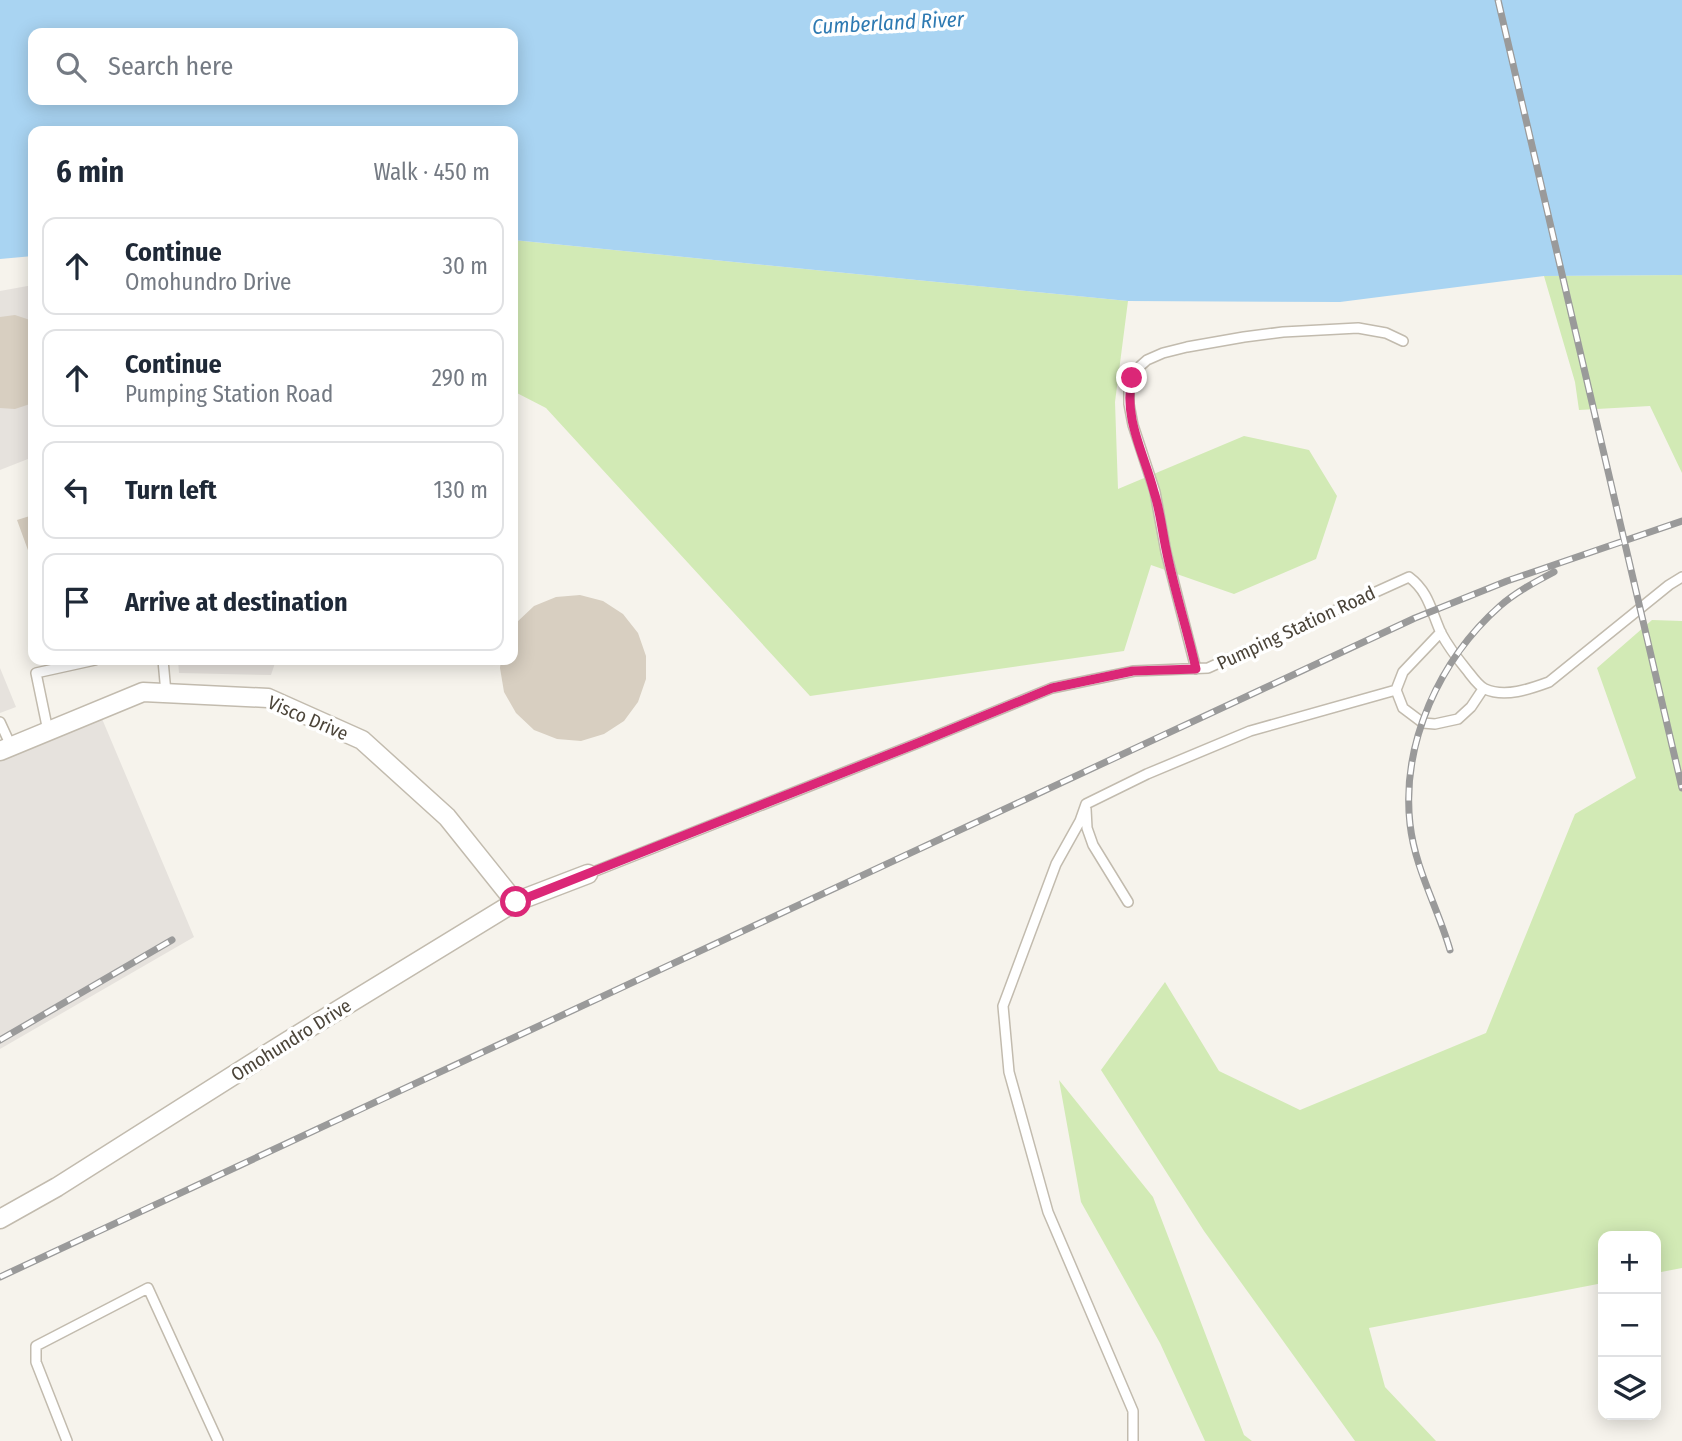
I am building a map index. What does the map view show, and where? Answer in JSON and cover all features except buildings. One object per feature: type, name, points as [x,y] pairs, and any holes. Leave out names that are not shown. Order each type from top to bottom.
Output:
[{"type":"street","name":"Visco Drive","points":[[6,748],[143,692],[268,698],[362,740],[447,817],[516,902]]},
{"type":"street","name":"Omohundro Drive","points":[[0,1219],[57,1187],[286,1042],[516,902],[588,874]]},
{"type":"lane","points":[[1196,669],[1166,552],[1155,492],[1133,425],[1129,404],[1132,378],[1147,360],[1163,354],[1244,337],[1358,328],[1386,333],[1403,341]]},
{"type":"lane","name":"Pumping Station Road","points":[[588,874],[1052,688],[1133,671],[1208,668],[1409,577],[1417,583],[1433,610],[1441,632]]},
{"type":"lane","points":[[1483,689],[1458,719],[1436,724],[1423,723],[1413,717],[1403,708],[1396,691],[1403,672],[1441,632],[1456,657],[1483,689],[1503,693],[1549,682],[1682,577]]},
{"type":"lane","points":[[48,731],[36,673],[72,665]]},
{"type":"lane","points":[[163,665],[166,693]]},
{"type":"lane","points":[[1133,1441],[1133,1411],[1048,1212],[1009,1072],[1003,1006],[1056,864],[1080,821],[1086,804],[1147,774],[1250,731],[1396,691]]},
{"type":"lane","points":[[0,722],[6,748]]},
{"type":"lane","points":[[1086,804],[1087,828],[1093,845],[1128,902]]},
{"type":"lane","points":[[67,1441],[36,1362],[36,1346],[148,1288],[218,1441]]},
{"type":"shaded area","points":[[28,286],[28,459],[0,470],[0,291]]},
{"type":"shaded area","points":[[178,665],[274,665],[271,675],[179,673]]},
{"type":"shaded area","points":[[0,668],[16,707],[0,713]]},
{"type":"shaded area","points":[[100,714],[194,937],[0,1049],[0,756]]},
{"type":"green space","points":[[518,240],[1128,301],[1115,402],[1118,489],[1244,436],[1309,450],[1337,496],[1316,559],[1234,594],[1151,565],[1124,651],[810,696],[546,408],[518,394]]},
{"type":"green space","points":[[1682,275],[1682,473],[1650,406],[1579,410],[1575,382],[1544,276]]},
{"type":"green space","points":[[1652,620],[1682,621],[1682,1268],[1661,1272],[1661,1231],[1598,1231],[1598,1284],[1369,1328],[1385,1387],[1436,1441],[1355,1441],[1204,1231],[1101,1070],[1165,982],[1219,1071],[1300,1110],[1486,1033],[1575,814],[1636,778],[1597,668]]},
{"type":"green space","points":[[1059,1080],[1153,1197],[1244,1435],[1252,1441],[1205,1441],[1160,1343],[1081,1202]]},
{"type":"water","name":"Cumberland River","points":[[0,0],[1682,0],[1682,275],[1544,276],[1340,302],[1128,301],[518,240],[518,126],[28,126],[28,256],[0,259]]},
{"type":"railway","points":[[1498,0],[1682,788]]},
{"type":"railway","points":[[0,1277],[1415,618],[1507,581],[1682,521]]},
{"type":"railway","points":[[1450,950],[1422,873],[1410,824],[1412,763],[1419,733],[1443,677],[1459,651],[1479,627],[1513,596],[1554,572]]},
{"type":"railway","points":[[0,1040],[172,940]]},
{"type":"route","points":[[516,902],[1052,688],[1133,671],[1196,669],[1166,552],[1155,492],[1133,425],[1129,404],[1132,378]]}]
